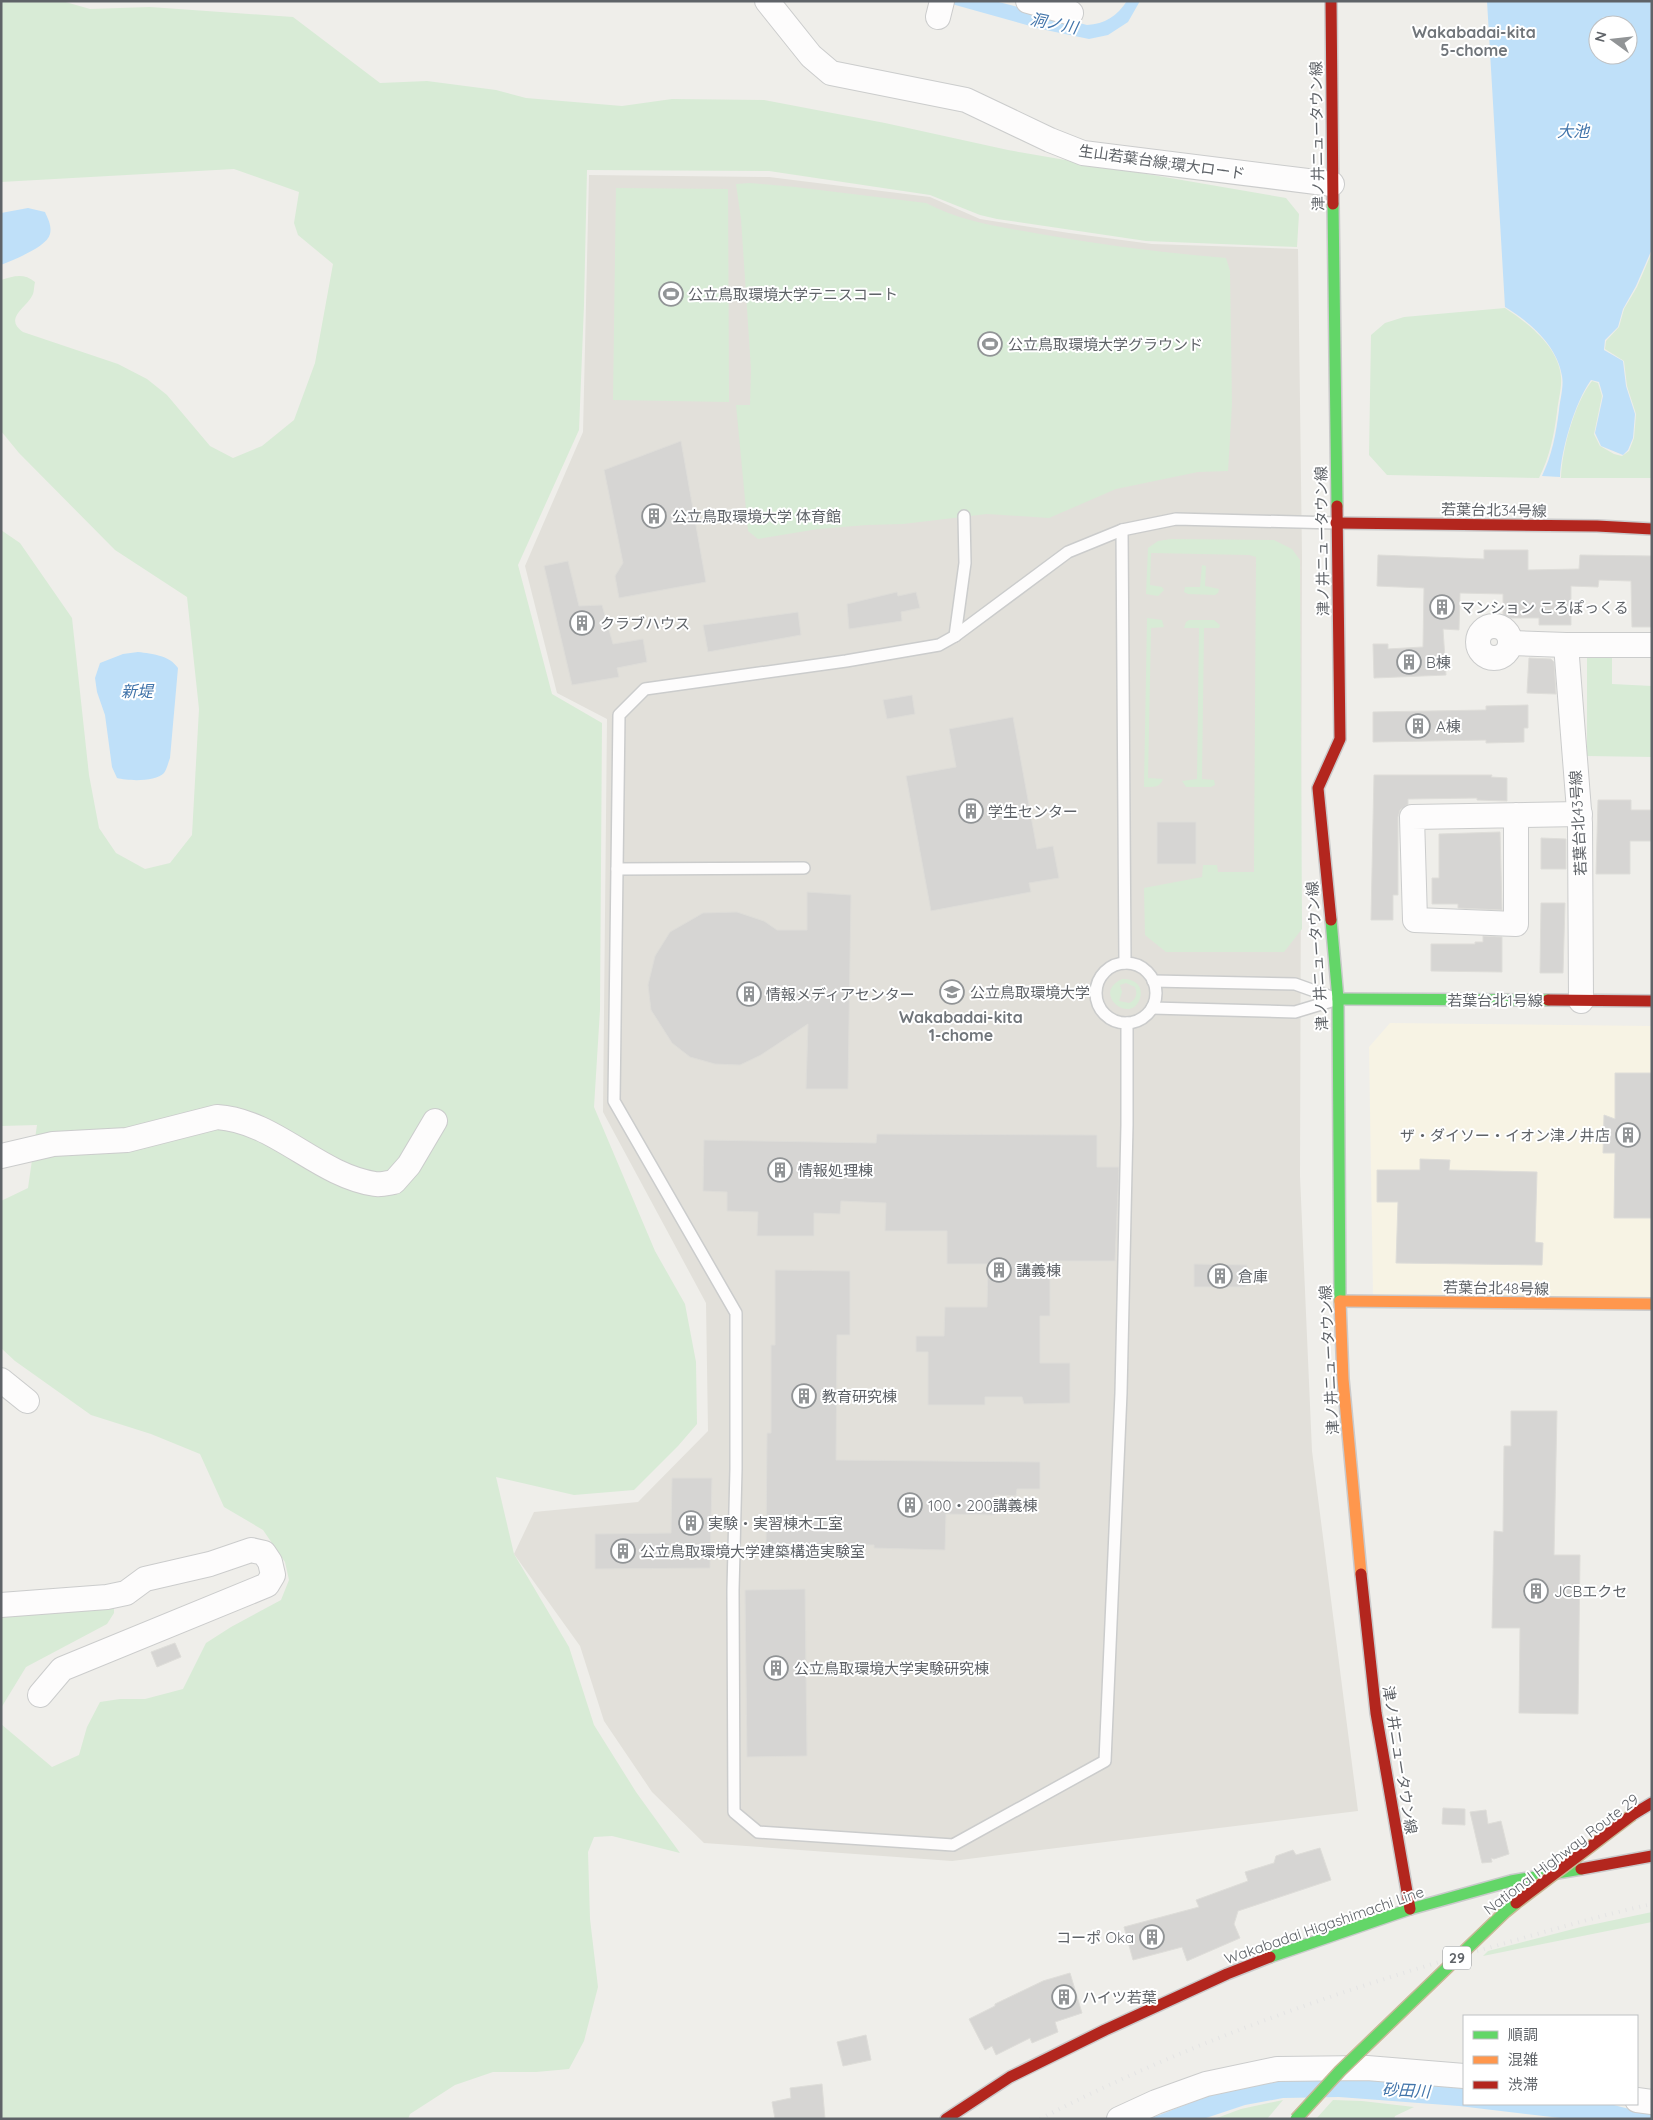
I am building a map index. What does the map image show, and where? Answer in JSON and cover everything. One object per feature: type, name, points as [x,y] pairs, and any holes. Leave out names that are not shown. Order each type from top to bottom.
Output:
[{"type":"main road","name":"津ノ井ニュータウン線","points":[[1331,1],[1340,739],[1318,788],[1338,999],[1340,1301],[1343,1379],[1352,1493],[1376,1713],[1410,1909]]},
{"type":"main road","name":"若葉台北34号線","points":[[1336,523],[1597,526],[1652,529]]},
{"type":"main road","name":"若葉台北1号線","points":[[1338,999],[1652,1001]]},
{"type":"main road","name":"若葉台北48号線","points":[[1340,1301],[1652,1304]]},
{"type":"main road","name":"National Highway Route 29","points":[[1296,2119],[1340,2070],[1505,1912],[1642,1809]]},
{"type":"main road","name":"Wakabadai Higashimachi Line","points":[[946,2119],[1010,2077],[1105,2030],[1226,1974],[1284,1951],[1410,1909],[1511,1881],[1652,1856]]},
{"type":"street","name":"生山若葉台線;環大ロード","points":[[767,1],[811,56],[832,73],[966,100],[1050,140],[1083,153],[1332,184]]},
{"type":"street","points":[[1028,1],[1071,13]]},
{"type":"street","points":[[1511,642],[1566,645],[1652,645]]},
{"type":"street","name":"若葉台北43号線","points":[[1566,645],[1574,764],[1580,814],[1581,1001]]},
{"type":"street","points":[[1516,815],[1516,924],[1415,920],[1412,816],[1580,814]]},
{"type":"street","points":[[1,1156],[53,1144],[127,1140],[217,1117],[231,1118],[274,1135],[320,1164],[347,1176],[376,1185],[394,1182],[409,1165],[435,1121]]},
{"type":"street","points":[[1,1380],[27,1401]]},
{"type":"street","points":[[1,1605],[107,1597],[126,1593],[146,1579],[210,1564],[251,1550],[264,1553],[270,1562],[273,1575],[267,1585],[62,1669],[40,1695]]},
{"type":"street","points":[[1642,1809],[1652,1798]]},
{"type":"street","points":[[1119,2119],[1156,2102],[1206,2084],[1277,2069],[1367,2068],[1463,2076]]},
{"type":"street","points":[[1638,2100],[1652,2102]]},
{"type":"lane","points":[[955,636],[965,563],[964,516]]},
{"type":"lane","points":[[1127,1023],[1127,1135],[1121,1393],[1105,1761],[953,1845],[758,1832],[734,1812],[733,1578],[736,1469],[736,1313],[614,1101],[619,715],[645,689],[846,661],[939,645],[955,636],[1068,552],[1122,530],[1176,519],[1336,523]]},
{"type":"lane","points":[[1122,530],[1125,963]]},
{"type":"lane","points":[[617,869],[804,868]]},
{"type":"lane","points":[[1125,963],[1140,966],[1148,972],[1154,980],[1156,990],[1152,1008],[1145,1016],[1137,1021],[1127,1023],[1113,1019],[1101,1010],[1096,990],[1099,980],[1105,972],[1112,966],[1125,963]]},
{"type":"lane","points":[[1154,980],[1295,984],[1338,999]]},
{"type":"lane","points":[[1152,1008],[1295,1012],[1338,999]]},
{"type":"shaded area","name":"公立鳥取環境大学","points":[[589,175],[769,177],[930,197],[980,219],[1069,233],[1152,244],[1298,249],[1302,556],[1300,1176],[1312,1451],[1358,1811],[952,1861],[704,1843],[652,1792],[604,1721],[580,1646],[514,1554],[534,1512],[638,1502],[708,1431],[706,1303],[603,1112],[607,719],[557,693],[525,566],[583,432]]},
{"type":"shaded area","points":[[1390,1023],[1652,1026],[1652,1303],[1373,1295],[1369,1047]]},
{"type":"green space","points":[[1,1],[62,1],[90,9],[150,7],[293,17],[380,83],[427,81],[496,90],[526,98],[622,106],[672,99],[764,100],[885,123],[1008,150],[1286,198],[1299,214],[1297,247],[1146,241],[997,219],[980,215],[930,195],[769,171],[587,170],[579,430],[518,565],[552,694],[602,723],[600,1010],[594,1107],[655,1251],[685,1304],[696,1362],[697,1424],[634,1490],[574,1495],[496,1477],[514,1554],[569,1647],[594,1725],[636,1792],[680,1853],[612,1836],[594,1837],[588,1852],[590,1919],[598,1987],[584,2041],[569,2069],[536,2072],[493,2072],[455,2085],[410,2114],[408,2119],[1,2119],[1,1724],[52,1767],[79,1755],[87,1727],[100,1702],[120,1699],[145,1699],[183,1689],[206,1643],[281,1600],[289,1580],[285,1562],[263,1530],[224,1507],[200,1454],[151,1434],[91,1415],[15,1361],[1,1348],[1,1201],[28,1188],[37,1125],[1,1126],[1,530],[20,543],[72,618],[89,775],[99,828],[116,853],[145,869],[170,863],[192,835],[199,709],[187,597],[115,550],[19,453],[1,431],[1,280],[23,276],[35,282],[33,294],[18,313],[15,322],[17,327],[23,332],[118,364],[147,379],[167,395],[210,446],[233,458],[262,446],[294,420],[315,363],[333,264],[298,235],[294,223],[299,192],[234,169],[1,182]]},
{"type":"green space","name":"公立鳥取環境大学グラウンド","points":[[750,183],[926,203],[954,215],[1011,229],[1110,245],[1226,258],[1230,271],[1232,404],[1228,471],[1198,472],[1116,489],[1049,518],[987,514],[903,524],[818,529],[758,539],[748,531],[736,405],[750,405],[751,369],[741,219],[736,184]]},
{"type":"green space","name":"公立鳥取環境大学テニスコート","points":[[616,188],[728,189],[729,402],[613,400]]},
{"type":"green space","points":[[1652,252],[1652,478],[1561,478],[1570,428],[1580,402],[1592,381],[1598,383],[1602,396],[1594,434],[1600,446],[1622,456],[1629,451],[1634,438],[1636,414],[1627,386],[1624,361],[1605,349],[1606,341],[1619,327],[1624,309],[1637,287]]},
{"type":"green space","points":[[1505,308],[1541,337],[1555,356],[1559,366],[1561,386],[1554,429],[1549,454],[1539,478],[1387,475],[1369,455],[1371,335],[1385,323],[1404,317]]},
{"type":"green space","points":[[1171,539],[1274,540],[1292,549],[1300,560],[1302,929],[1284,952],[1166,952],[1145,935],[1144,888],[1202,877],[1203,865],[1217,865],[1218,872],[1254,872],[1256,557],[1249,555],[1151,553],[1150,585],[1162,587],[1164,590],[1158,596],[1146,594],[1148,548],[1158,541]]},
{"type":"green space","points":[[1202,565],[1206,566],[1205,586],[1219,589],[1215,595],[1188,594],[1184,592],[1185,587],[1200,587]]},
{"type":"green space","points":[[1147,618],[1162,620],[1164,627],[1151,628],[1148,778],[1163,779],[1156,786],[1144,787]]},
{"type":"green space","points":[[1189,620],[1214,620],[1220,625],[1219,628],[1204,628],[1202,779],[1214,780],[1215,785],[1211,787],[1186,787],[1182,781],[1197,779],[1199,628],[1184,628]]},
{"type":"green space","points":[[1612,656],[1612,684],[1652,686],[1652,757],[1587,756],[1587,657]]},
{"type":"green space","points":[[1122,979],[1134,981],[1141,990],[1136,1006],[1129,1009],[1116,1005],[1110,992],[1113,985]],"holes":[[[1126,983],[1135,987],[1136,994],[1133,1000],[1129,1003],[1119,1001],[1122,992],[1120,985]]]},
{"type":"green space","points":[[114,1603],[114,1613],[107,1624],[26,1667],[1,1708],[1,1612]]},
{"type":"green space","points":[[1652,1912],[1652,1922],[1483,1956],[1488,1951],[1581,1927]]},
{"type":"green space","points":[[1283,2100],[1267,2119],[1214,2119],[1241,2109]]},
{"type":"green space","points":[[1333,2100],[1362,2101],[1414,2107],[1395,2116],[1394,2119],[1316,2119]]},
{"type":"water","name":"洞ノ川","points":[[941,1],[995,1],[1087,25],[1099,23],[1110,18],[1127,1],[1140,1],[1128,22],[1108,35],[1089,39],[1041,29]]},
{"type":"water","name":"大池","points":[[1487,1],[1652,1],[1652,249],[1636,286],[1623,309],[1618,327],[1605,340],[1604,350],[1623,361],[1626,386],[1635,414],[1633,438],[1628,450],[1623,455],[1601,446],[1595,433],[1603,396],[1599,382],[1591,380],[1574,413],[1563,454],[1560,477],[1542,476],[1555,436],[1562,389],[1562,376],[1559,365],[1548,344],[1524,320],[1505,307]]},
{"type":"water","points":[[28,208],[45,212],[50,225],[48,239],[36,248],[1,265],[1,213]]},
{"type":"water","name":"新堤","points":[[138,652],[170,660],[178,668],[170,758],[167,768],[164,773],[155,778],[128,780],[117,778],[112,767],[105,715],[97,692],[95,678],[100,663],[123,654]]},
{"type":"water","name":"砂田川","points":[[1304,2078],[1394,2081],[1463,2087],[1463,2105],[1614,2105],[1652,2115],[1652,2119],[1569,2119],[1459,2106],[1339,2097],[1283,2098],[1245,2105],[1203,2119],[1149,2119],[1224,2090]]},
{"type":"building","name":"公立鳥取環境大学 体育館","points":[[681,441],[706,582],[619,598],[615,576],[623,563],[604,470]]},
{"type":"building","points":[[1484,550],[1528,550],[1528,570],[1579,569],[1580,555],[1652,556],[1652,627],[1632,627],[1631,581],[1599,580],[1598,587],[1571,586],[1571,625],[1539,625],[1539,618],[1503,618],[1503,594],[1460,593],[1459,630],[1443,629],[1446,675],[1374,678],[1373,644],[1388,644],[1388,649],[1423,647],[1424,588],[1377,586],[1378,555],[1484,559]]},
{"type":"building","name":"クラブハウス","points":[[568,561],[579,606],[602,605],[613,644],[643,639],[647,662],[617,668],[619,677],[572,685],[544,566]]},
{"type":"building","points":[[897,592],[898,596],[916,592],[920,608],[901,612],[902,621],[849,629],[847,604]]},
{"type":"building","name":"クラブハウス","points":[[798,612],[801,635],[708,652],[703,625]]},
{"type":"building","points":[[1529,658],[1551,659],[1554,662],[1556,694],[1527,693]]},
{"type":"building","points":[[912,695],[915,714],[887,719],[883,700]]},
{"type":"building","points":[[1528,705],[1528,728],[1524,728],[1524,742],[1486,743],[1486,740],[1373,742],[1373,712],[1486,710],[1486,706]]},
{"type":"building","name":"学生センター","points":[[1013,717],[1037,849],[1053,846],[1059,878],[1029,883],[1031,892],[931,911],[906,776],[956,767],[949,729]]},
{"type":"building","points":[[1374,775],[1492,775],[1491,777],[1507,778],[1507,801],[1477,800],[1477,798],[1408,799],[1408,804],[1400,810],[1398,817],[1398,895],[1393,895],[1393,920],[1371,920]]},
{"type":"building","points":[[1598,800],[1631,800],[1631,810],[1652,810],[1652,841],[1630,841],[1630,874],[1596,874]]},
{"type":"building","points":[[1157,822],[1196,822],[1196,864],[1157,864]]},
{"type":"building","points":[[1500,832],[1502,910],[1458,908],[1458,904],[1432,904],[1432,878],[1439,878],[1439,834]]},
{"type":"building","points":[[1541,838],[1566,839],[1566,869],[1541,869]]},
{"type":"building","name":"情報メディアセンター","points":[[807,892],[851,895],[848,1089],[806,1089],[808,1024],[761,1055],[740,1065],[715,1064],[690,1057],[672,1043],[651,1010],[648,985],[655,956],[670,932],[703,913],[737,912],[764,921],[777,930],[807,930]]},
{"type":"building","points":[[1541,903],[1565,903],[1563,973],[1540,973]]},
{"type":"building","points":[[1483,936],[1502,937],[1502,972],[1431,971],[1431,944],[1475,944],[1475,942],[1483,942]]},
{"type":"building","name":"ザ・ダイソー・イオン津ノ井店","points":[[1615,1073],[1652,1073],[1652,1218],[1614,1218],[1615,1153],[1603,1153],[1604,1115],[1615,1119]]},
{"type":"building","name":"講義棟","points":[[877,1134],[1097,1135],[1097,1167],[1119,1167],[1115,1261],[1050,1261],[1050,1316],[1040,1316],[1040,1363],[1070,1363],[1070,1403],[1024,1404],[1022,1397],[985,1397],[985,1405],[928,1405],[928,1352],[916,1352],[916,1336],[944,1336],[945,1307],[987,1307],[988,1264],[947,1264],[947,1231],[885,1231],[886,1203],[841,1201],[840,1214],[814,1213],[814,1236],[757,1236],[758,1212],[727,1211],[727,1192],[703,1191],[704,1140],[876,1143]]},
{"type":"building","points":[[1420,1159],[1450,1160],[1449,1170],[1537,1172],[1535,1242],[1543,1243],[1542,1265],[1396,1263],[1398,1202],[1377,1202],[1377,1170],[1420,1170]]},
{"type":"building","name":"倉庫","points":[[1194,1264],[1247,1265],[1246,1287],[1194,1287]]},
{"type":"building","points":[[775,1270],[850,1271],[850,1335],[837,1335],[836,1460],[1040,1462],[1040,1489],[1017,1489],[1016,1496],[995,1495],[994,1515],[946,1514],[945,1550],[874,1548],[874,1545],[766,1545],[767,1433],[771,1433],[771,1345],[775,1345]]},
{"type":"building","name":"JCBエクセ","points":[[1511,1411],[1557,1411],[1554,1555],[1580,1555],[1578,1714],[1519,1713],[1520,1628],[1492,1628],[1494,1531],[1503,1532],[1504,1446],[1511,1446]]},
{"type":"building","points":[[672,1478],[712,1478],[710,1568],[595,1569],[595,1534],[671,1533]]},
{"type":"building","name":"公立鳥取環境大学実験研究棟","points":[[805,1589],[807,1756],[747,1757],[745,1590]]},
{"type":"building","points":[[175,1643],[181,1657],[157,1667],[151,1652]]},
{"type":"building","points":[[1443,1808],[1465,1809],[1465,1825],[1442,1824]]},
{"type":"building","points":[[1486,1810],[1488,1824],[1501,1821],[1509,1854],[1494,1859],[1491,1858],[1492,1862],[1482,1863],[1470,1812]]},
{"type":"building","points":[[1320,1848],[1331,1880],[1238,1911],[1234,1924],[1240,1938],[1187,1961],[1182,1947],[1133,1960],[1124,1927],[1199,1907],[1196,1900],[1248,1881],[1245,1872],[1274,1863],[1276,1856],[1293,1850],[1296,1855]]},
{"type":"building","points":[[1070,1973],[1082,2013],[1055,2022],[1058,2032],[1032,2043],[1030,2038],[996,2055],[992,2046],[985,2050],[969,2019],[1043,1981]]},
{"type":"building","points":[[866,2035],[871,2060],[843,2066],[837,2042]]},
{"type":"building","points":[[822,2084],[825,2119],[775,2119],[772,2102],[791,2098],[790,2088]]},
{"type":"railway","points":[[1040,2119],[1146,2068],[1309,2004],[1477,1951],[1586,1920],[1652,1904]]},
{"type":"traffic: fast","points":[[1333,204],[1337,506]]},
{"type":"traffic: fast","points":[[1331,920],[1338,999],[1340,1301]]},
{"type":"traffic: fast","points":[[1338,999],[1548,1000]]},
{"type":"traffic: fast","points":[[1270,1957],[1410,1909],[1511,1881],[1581,1869]]},
{"type":"traffic: fast","points":[[1296,2119],[1340,2071],[1516,1903]]},
{"type":"traffic: slow","points":[[1340,1301],[1343,1379],[1361,1574]]},
{"type":"traffic: slow","points":[[1340,1301],[1652,1304]]},
{"type":"traffic: jam","points":[[1331,1],[1333,204]]},
{"type":"traffic: jam","points":[[1331,920],[1318,788],[1340,739],[1337,506]]},
{"type":"traffic: jam","points":[[1336,523],[1597,526],[1652,529]]},
{"type":"traffic: jam","points":[[1548,1000],[1652,1001]]},
{"type":"traffic: jam","points":[[1361,1574],[1376,1713],[1410,1909]]},
{"type":"traffic: jam","points":[[1632,1815],[1652,1803]]},
{"type":"traffic: jam","points":[[1516,1903],[1632,1815]]},
{"type":"traffic: jam","points":[[1581,1869],[1652,1856]]},
{"type":"traffic: jam","points":[[946,2119],[1010,2077],[1105,2030],[1227,1974],[1270,1957]]},
{"type":"place","name":"公立鳥取環境大学テニスコート","points":[[671,294]]},
{"type":"place","name":"公立鳥取環境大学グラウンド","points":[[990,344]]},
{"type":"place","name":"公立鳥取環境大学 体育館","points":[[654,516]]},
{"type":"place","name":"マンション ころぽっくる","points":[[1442,607]]},
{"type":"place","name":"クラブハウス","points":[[582,623]]},
{"type":"place","name":"B棟","points":[[1409,662]]},
{"type":"place","name":"A棟","points":[[1418,726]]},
{"type":"place","name":"学生センター","points":[[971,811]]},
{"type":"place","name":"公立鳥取環境大学","points":[[952,992]]},
{"type":"place","name":"情報メディアセンター","points":[[749,994]]},
{"type":"place","name":"ザ・ダイソー・イオン津ノ井店","points":[[1628,1135]]},
{"type":"place","name":"情報処理棟","points":[[780,1170]]},
{"type":"place","name":"講義棟","points":[[999,1270]]},
{"type":"place","name":"倉庫","points":[[1220,1276]]},
{"type":"place","name":"教育研究棟","points":[[804,1396]]},
{"type":"place","name":"100・200講義棟","points":[[910,1505]]},
{"type":"place","name":"実験・実習棟木工室","points":[[691,1523]]},
{"type":"place","name":"公立鳥取環境大学建築構造実験室","points":[[623,1551]]},
{"type":"place","name":"JCBエクセ","points":[[1536,1591]]},
{"type":"place","name":"公立鳥取環境大学実験研究棟","points":[[776,1668]]},
{"type":"place","name":"コーポ Oka","points":[[1152,1937]]},
{"type":"place","name":"ハイツ若葉","points":[[1064,1997]]},
{"type":"district","name":"Wakabadai-kita 5-chome","points":[[1474,41]]},
{"type":"district","name":"Wakabadai-kita 1-chome","points":[[961,1026]]}]
